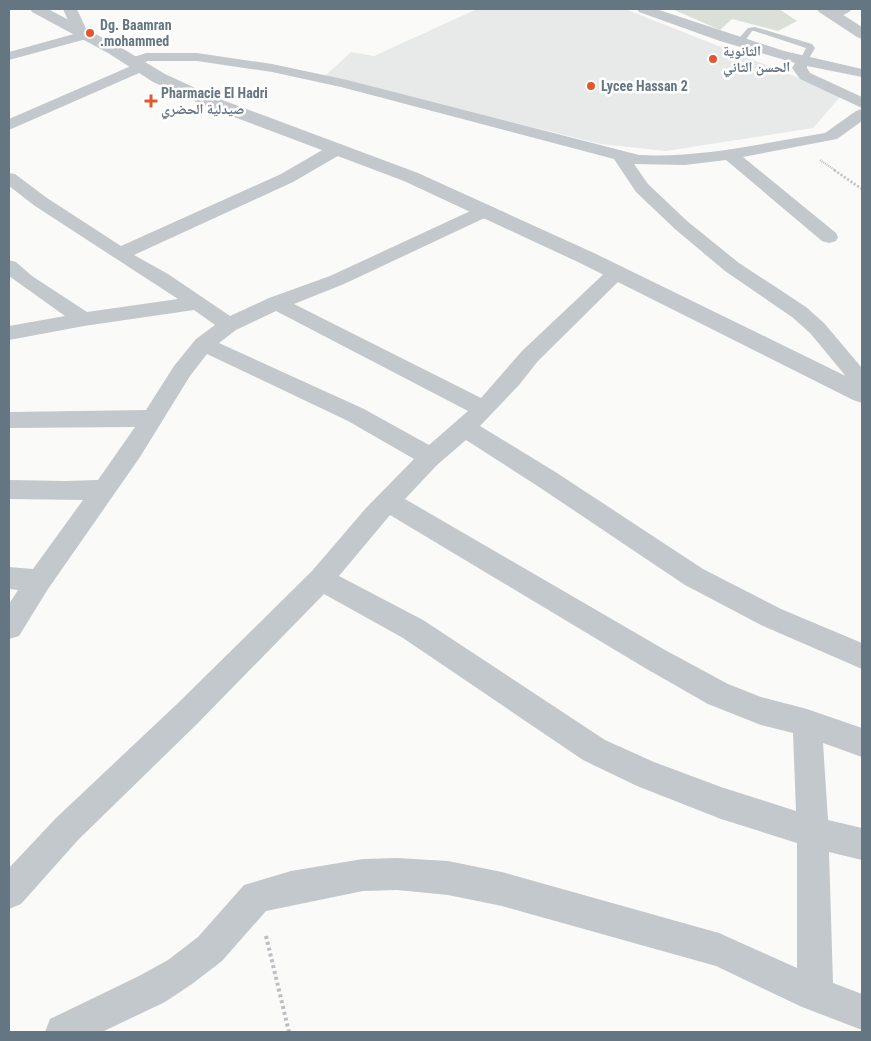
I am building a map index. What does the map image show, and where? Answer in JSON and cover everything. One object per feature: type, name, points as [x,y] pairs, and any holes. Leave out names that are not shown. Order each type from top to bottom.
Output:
[{"type":"street","points":[[37,9],[159,78],[211,102],[411,177],[617,272],[862,394]]},
{"type":"street","points":[[70,9],[83,34]]},
{"type":"street","points":[[644,9],[739,43],[802,62],[862,73]]},
{"type":"street","points":[[834,11],[862,34]]},
{"type":"street","points":[[9,56],[83,34]]},
{"type":"street","points":[[9,125],[137,64],[146,57],[197,57],[272,68],[342,83],[639,160],[661,162],[728,154],[832,136],[862,114]]},
{"type":"street","points":[[802,62],[799,68],[805,76],[862,103]]},
{"type":"street","points":[[120,254],[287,178],[336,149]]},
{"type":"street","points":[[728,154],[829,238]]},
{"type":"street","points":[[620,155],[642,188],[681,225],[732,267],[799,312],[817,328],[852,369],[862,386]]},
{"type":"street","points":[[9,178],[120,254],[198,303],[229,325]]},
{"type":"street","points":[[9,627],[39,581],[132,451],[182,371],[203,344],[229,325],[276,303],[337,280],[485,211]]},
{"type":"street","points":[[9,266],[25,280],[84,319]]},
{"type":"street","points":[[9,892],[67,830],[187,714],[321,579],[429,459],[464,428],[511,380],[530,356],[617,272]]},
{"type":"street","points":[[9,332],[198,303]]},
{"type":"street","points":[[276,303],[482,408]]},
{"type":"street","points":[[203,344],[356,414],[420,451],[429,459]]},
{"type":"street","points":[[9,420],[151,418]]},
{"type":"street","points":[[464,428],[548,480],[694,578],[772,617],[862,656]]},
{"type":"street","points":[[9,489],[105,489]]},
{"type":"street","points":[[389,502],[655,659],[718,694],[761,711],[807,723],[862,742]]},
{"type":"street","points":[[9,578],[39,581]]},
{"type":"street","points":[[321,579],[413,629],[594,750],[648,775],[721,803],[813,832],[862,844]]},
{"type":"street","points":[[807,723],[813,832],[815,994]]},
{"type":"street","points":[[63,1032],[106,1012],[180,972],[210,949],[256,897],[291,888],[363,875],[397,874],[448,878],[502,889],[719,950],[815,994],[862,1012]]},
{"type":"path","points":[[795,142],[862,189]]},
{"type":"path","points":[[256,897],[289,1032]]},
{"type":"shaded area","name":"Lycee Hassan 2","points":[[477,9],[625,9],[842,95],[813,128],[666,151],[601,144],[325,76],[351,52],[374,56]]},
{"type":"shaded area","points":[[672,9],[779,9],[797,21],[778,31],[732,19],[720,30]]},
{"type":"place","name":"Dg. Baamran .mohammed","points":[[90,33]]},
{"type":"place","name":"الثانوية الحسن الثاني","points":[[713,59]]},
{"type":"place","name":"Lycee Hassan 2","points":[[591,86]]},
{"type":"place","name":"Pharmacie El Hadri صيدلية الحضري","points":[[151,101]]}]
